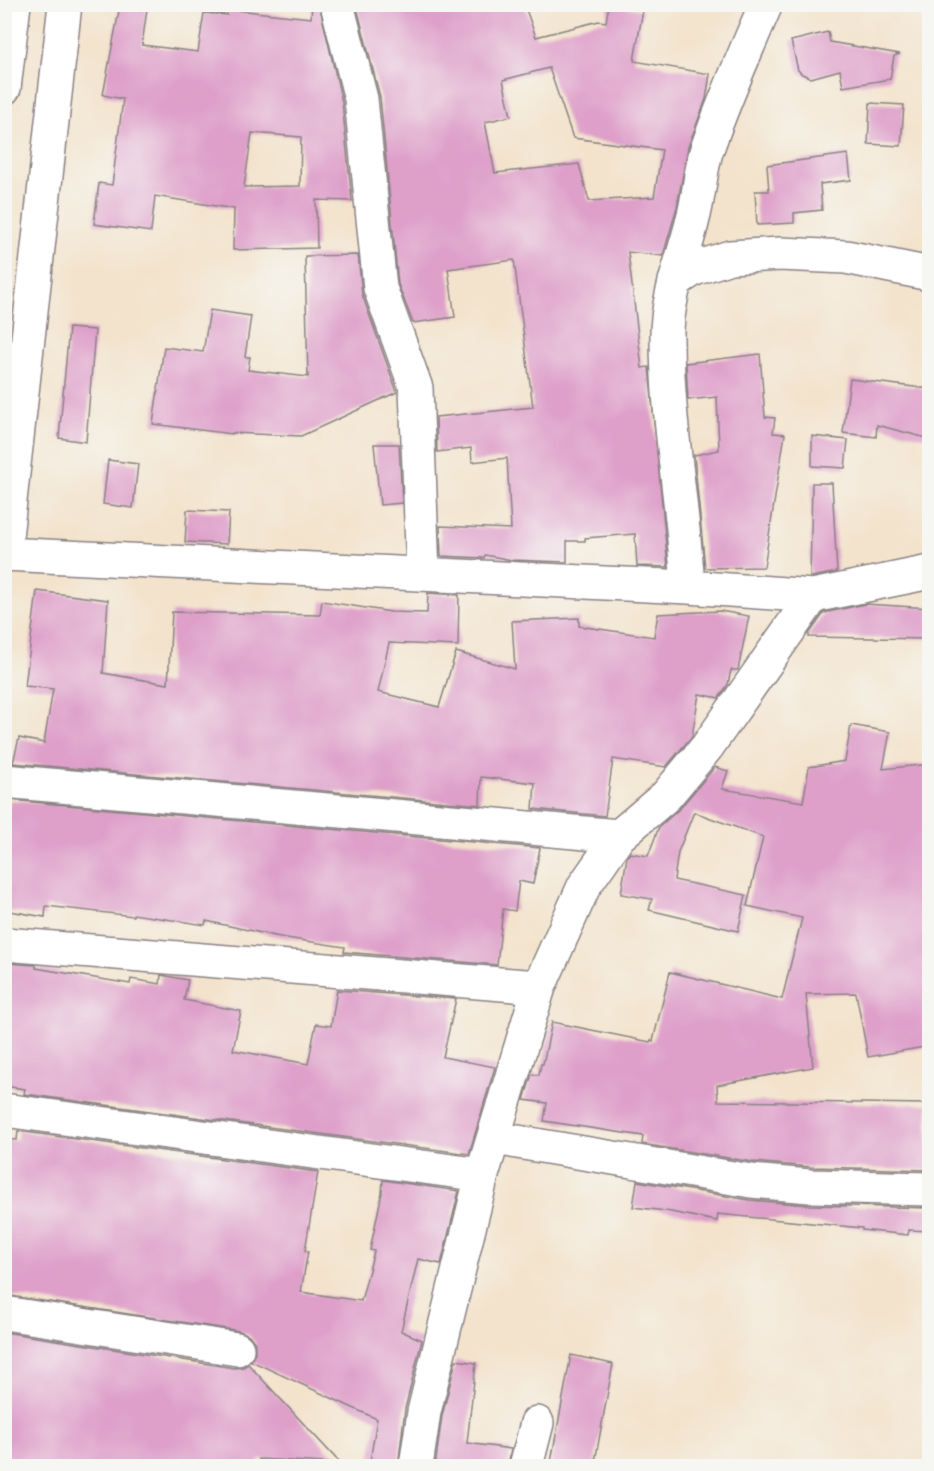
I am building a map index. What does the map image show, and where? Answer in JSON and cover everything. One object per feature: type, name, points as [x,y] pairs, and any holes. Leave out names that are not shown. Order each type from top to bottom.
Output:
[{"type":"street","points":[[4,88],[14,4]]},
{"type":"street","points":[[65,4],[4,554],[688,587],[813,596],[930,572]]},
{"type":"street","points":[[337,4],[361,99],[380,288],[416,388],[423,574]]},
{"type":"street","points":[[688,587],[685,534],[671,418],[666,336],[675,281],[693,218],[706,154],[766,4]]},
{"type":"street","points":[[675,281],[694,268],[730,257],[780,254],[846,257],[930,274]]},
{"type":"street","points":[[416,1467],[424,1412],[482,1175],[539,987],[584,886],[619,836],[666,796],[707,747],[813,596]]},
{"type":"street","points":[[4,781],[619,836]]},
{"type":"street","points":[[4,944],[539,987]]},
{"type":"street","points":[[4,1110],[482,1175]]},
{"type":"street","points":[[494,1138],[751,1181],[810,1186],[930,1189]]},
{"type":"street","points":[[4,1313],[237,1349]]},
{"type":"street","points":[[526,1467],[537,1423]]},
{"type":"building","points":[[312,4],[319,4],[342,102],[352,201],[316,200],[317,248],[233,250],[234,209],[155,196],[151,232],[94,224],[99,183],[112,185],[123,99],[103,95],[120,5],[147,9],[142,45],[198,52],[204,13],[227,15],[227,9],[311,18]],"holes":[[[252,133],[301,137],[300,186],[244,187]]]},
{"type":"building","points":[[356,4],[524,4],[536,37],[599,21],[606,22],[609,4],[643,10],[634,61],[710,74],[706,99],[688,147],[677,207],[663,256],[628,252],[642,368],[649,367],[668,567],[637,566],[635,534],[585,538],[585,541],[567,541],[567,562],[512,560],[485,555],[484,558],[441,556],[440,526],[511,529],[507,458],[472,462],[471,448],[437,452],[436,417],[533,407],[514,260],[448,269],[455,317],[413,323],[398,284],[380,97]],"holes":[[[549,68],[573,138],[662,150],[654,197],[589,201],[579,164],[495,173],[485,122],[511,116],[503,80]]]},
{"type":"building","points":[[828,32],[830,42],[900,54],[894,56],[890,79],[843,87],[840,70],[811,78],[802,74],[798,70],[791,41]]},
{"type":"building","points":[[870,103],[904,105],[901,146],[868,144]]},
{"type":"building","points":[[848,154],[851,180],[820,184],[822,210],[794,213],[794,223],[757,225],[755,191],[769,191],[767,165]]},
{"type":"building","points":[[358,255],[362,294],[397,392],[301,436],[232,434],[153,424],[164,347],[203,352],[210,310],[251,316],[245,357],[250,357],[248,370],[308,377],[305,256]]},
{"type":"building","points":[[69,328],[95,330],[86,442],[59,438]]},
{"type":"building","points":[[760,354],[765,417],[775,418],[773,433],[785,434],[764,567],[705,568],[694,455],[719,450],[717,397],[688,400],[686,363]]},
{"type":"building","points":[[850,379],[930,389],[930,439],[877,425],[876,437],[843,433]]},
{"type":"building","points":[[812,436],[848,440],[845,468],[812,466]]},
{"type":"building","points":[[374,444],[399,444],[402,503],[380,505]]},
{"type":"building","points":[[108,460],[138,464],[133,508],[103,504]]},
{"type":"building","points":[[812,483],[832,483],[837,572],[810,577]]},
{"type":"building","points":[[187,510],[229,512],[227,544],[185,542]]},
{"type":"building","points":[[37,591],[108,600],[103,673],[168,684],[172,612],[320,615],[322,601],[391,612],[427,613],[428,593],[459,595],[458,646],[389,643],[378,692],[439,707],[456,652],[515,669],[512,621],[579,618],[579,626],[654,637],[658,614],[720,611],[749,616],[738,670],[731,670],[728,684],[719,698],[699,694],[692,736],[666,767],[613,759],[605,816],[533,809],[535,783],[481,777],[480,805],[13,763],[19,738],[44,743],[53,689],[25,686]]},
{"type":"building","points":[[865,604],[930,608],[930,639],[809,637],[824,613]]},
{"type":"building","points":[[851,725],[890,732],[883,769],[930,764],[930,1046],[868,1057],[856,993],[806,994],[813,1067],[717,1085],[718,1101],[928,1104],[927,1154],[930,1154],[930,1170],[811,1167],[753,1162],[642,1144],[643,1136],[544,1121],[547,1103],[524,1100],[532,1074],[539,1075],[541,1064],[543,1064],[552,1022],[653,1041],[670,972],[782,999],[802,918],[747,906],[763,837],[694,812],[678,852],[674,880],[746,895],[738,931],[649,910],[652,899],[621,894],[627,857],[630,853],[648,856],[659,827],[680,808],[715,767],[728,771],[722,789],[803,802],[809,767],[845,761]]},
{"type":"building","points":[[10,800],[540,848],[533,884],[519,881],[515,911],[503,909],[497,965],[344,952],[345,947],[280,937],[206,921],[205,925],[133,914],[133,916],[46,906],[45,917],[4,910],[4,833]]},
{"type":"building","points":[[4,963],[36,965],[36,968],[130,984],[131,979],[160,984],[161,975],[188,980],[184,1000],[241,1011],[233,1050],[308,1064],[316,1024],[331,1026],[337,990],[456,999],[443,1057],[495,1067],[469,1154],[24,1094],[25,1089],[4,1086]]},
{"type":"building","points":[[18,1131],[318,1172],[301,1292],[361,1301],[374,1251],[370,1250],[383,1180],[459,1191],[441,1264],[418,1259],[401,1331],[422,1340],[405,1409],[398,1467],[369,1467],[377,1419],[251,1361],[255,1352],[255,1343],[249,1335],[240,1331],[4,1295],[4,1139],[17,1140]]},
{"type":"building","points":[[637,1181],[749,1200],[809,1205],[930,1208],[930,1231],[909,1230],[908,1235],[862,1230],[862,1228],[718,1214],[717,1221],[633,1207]]},
{"type":"building","points":[[4,1332],[234,1368],[248,1364],[341,1464],[259,1459],[258,1467],[4,1467]]},
{"type":"building","points":[[571,1355],[613,1364],[594,1467],[550,1467]]},
{"type":"building","points":[[456,1360],[476,1363],[467,1443],[511,1449],[508,1467],[435,1467],[442,1416]]}]
